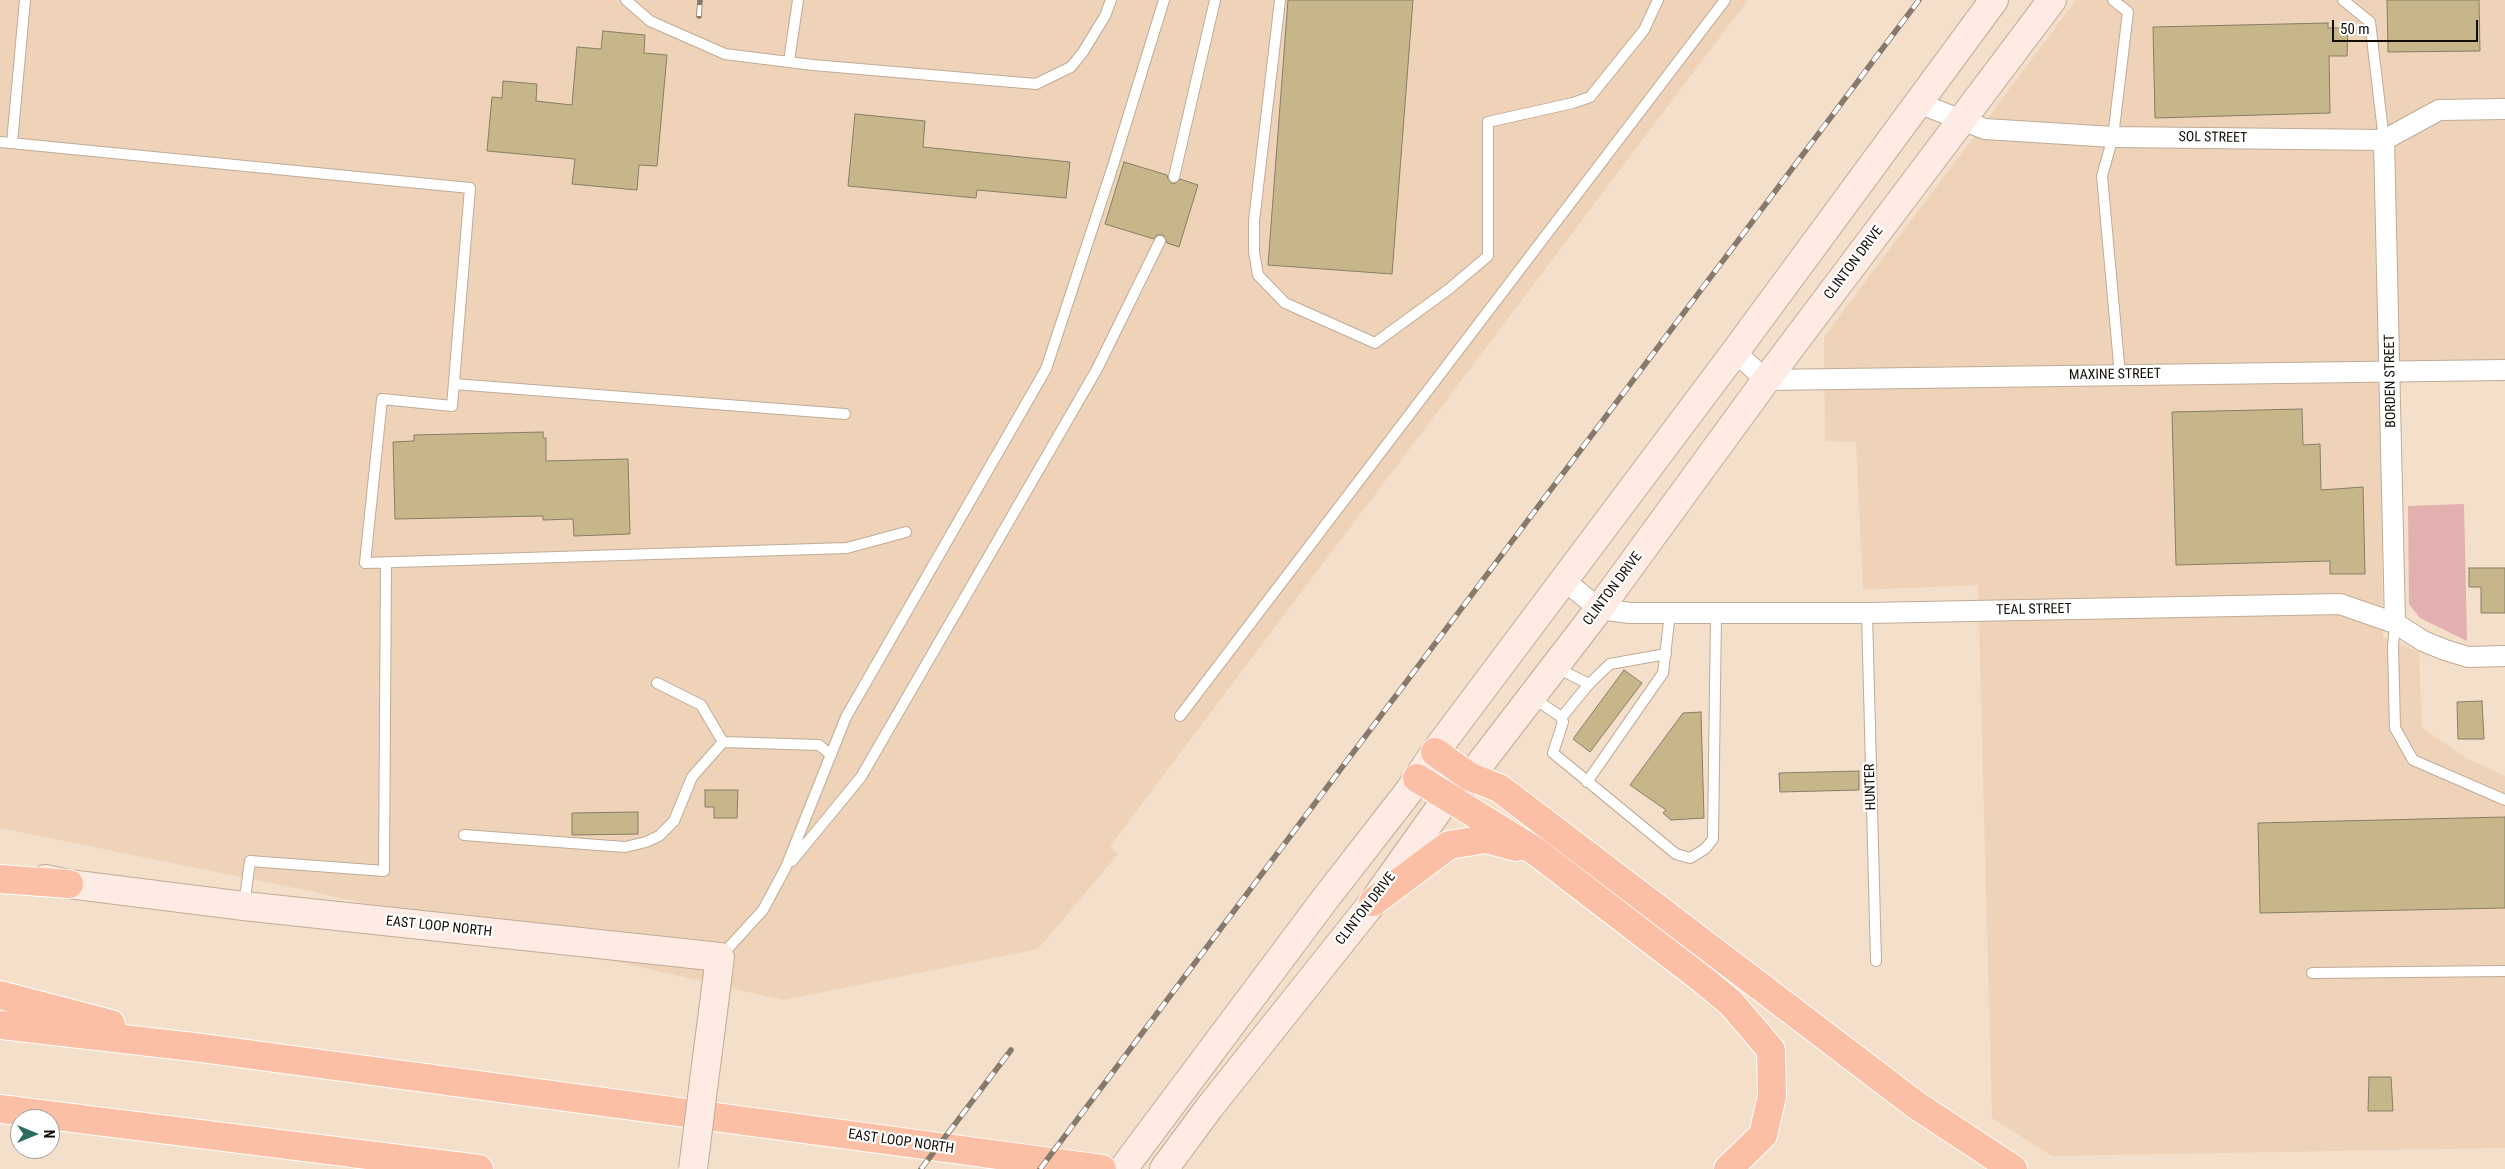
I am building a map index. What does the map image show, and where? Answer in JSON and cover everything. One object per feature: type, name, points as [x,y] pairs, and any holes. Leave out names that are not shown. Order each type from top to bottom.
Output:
[{"type":"highway","points":[[1434,752],[1470,776],[1499,788],[1916,1105],[2013,1169]]},
{"type":"highway","points":[[1417,778],[1535,851],[1702,979],[1731,1003],[1771,1050],[1772,1096],[1763,1135],[1728,1169]]},
{"type":"highway","points":[[1373,902],[1449,845],[1486,839],[1535,851]]},
{"type":"highway","points":[[0,880],[69,884]]},
{"type":"highway","points":[[0,995],[202,1048]]},
{"type":"highway","name":"EAST LOOP NORTH","points":[[0,1025],[202,1048],[1102,1169]]},
{"type":"highway","points":[[0,1109],[479,1169]]},
{"type":"main road","points":[[1124,1169],[1417,778],[1434,752],[1563,579],[1735,352],[1994,0]]},
{"type":"main road","name":"CLINTON DRIVE","points":[[1164,1169],[1209,1108],[1373,902],[1447,798],[1470,776],[1599,610],[1766,380],[2052,0]]},
{"type":"main road","name":"EAST LOOP NORTH","points":[[0,868],[69,884],[244,906],[720,957]]},
{"type":"main road","points":[[692,1169],[720,957]]},
{"type":"street","name":"SOL STREET","points":[[1918,103],[1985,129],[2113,137],[2384,140],[2440,110],[2505,109]]},
{"type":"street","name":"BORDEN STREET","points":[[2384,140],[2391,373],[2395,622]]},
{"type":"street","points":[[1735,352],[1766,380]]},
{"type":"street","name":"MAXINE STREET","points":[[1766,380],[2505,370]]},
{"type":"street","points":[[1563,579],[1599,610]]},
{"type":"street","name":"TEAL STREET","points":[[1599,610],[1630,613],[1867,613],[2340,604],[2395,622],[2423,641],[2468,657],[2505,656]]},
{"type":"lane","points":[[12,143],[25,0]]},
{"type":"lane","points":[[626,0],[650,21],[726,54],[1036,84],[1071,67],[1092,37],[1111,0]]},
{"type":"lane","points":[[789,61],[798,0]]},
{"type":"lane","points":[[720,957],[763,910],[786,867],[846,717],[1046,369],[1112,169],[1164,0]]},
{"type":"lane","points":[[1174,178],[1215,0]]},
{"type":"lane","points":[[1280,0],[1254,221],[1254,252],[1258,275],[1285,304],[1374,343],[1450,289],[1488,256],[1488,122],[1573,103],[1590,97],[1644,30],[1658,0]]},
{"type":"lane","points":[[1180,716],[1725,0]]},
{"type":"lane","points":[[2113,0],[2128,12],[2113,137],[2102,176],[2120,375]]},
{"type":"lane","points":[[2343,0],[2370,22],[2384,140]]},
{"type":"lane","points":[[0,142],[470,188],[452,406],[382,399],[365,563],[847,548],[906,532]]},
{"type":"lane","points":[[786,867],[861,777],[1096,369],[1160,241]]},
{"type":"lane","points":[[454,384],[845,414]]},
{"type":"lane","points":[[244,906],[250,861],[384,871],[386,563]]},
{"type":"lane","points":[[1587,782],[1663,674],[1670,613]]},
{"type":"lane","points":[[1666,654],[1610,664],[1589,684],[1561,718],[1562,727],[1553,753],[1676,854],[1690,858],[1705,849],[1713,839],[1716,613]]},
{"type":"lane","name":"HUNTER","points":[[1867,613],[1876,961]]},
{"type":"lane","points":[[2395,622],[2393,647],[2395,728],[2413,760],[2505,800]]},
{"type":"lane","points":[[1555,666],[1589,684]]},
{"type":"lane","points":[[657,683],[702,705],[723,742]]},
{"type":"lane","points":[[1531,697],[1561,718]]},
{"type":"lane","points":[[723,742],[819,745],[831,755]]},
{"type":"lane","points":[[464,835],[609,848],[646,842],[659,836],[674,821],[692,777],[723,742]]},
{"type":"lane","points":[[2312,973],[2505,972]]},
{"type":"shaded area","points":[[0,0],[1748,0],[1110,846],[1118,854],[1038,949],[783,1000],[319,893],[0,828]]},
{"type":"shaded area","points":[[2076,0],[2505,0],[2505,361],[2380,363],[2383,637],[2419,652],[2422,728],[2468,759],[2505,776],[2505,1148],[2052,1156],[1992,1118],[1978,585],[1863,590],[1856,442],[1825,441],[1824,337]]},
{"type":"shaded area","points":[[2464,504],[2467,641],[2420,618],[2409,604],[2408,506]]},
{"type":"building","points":[[1288,0],[1413,0],[1392,274],[1268,265]]},
{"type":"building","points":[[2387,0],[2479,0],[2480,51],[2388,52]]},
{"type":"building","points":[[2328,23],[2328,28],[2348,28],[2347,56],[2329,56],[2330,113],[2155,118],[2153,27]]},
{"type":"building","points":[[603,31],[645,35],[644,53],[667,55],[657,166],[639,165],[637,190],[572,184],[575,159],[487,151],[492,97],[502,98],[503,81],[537,84],[536,101],[572,105],[577,47],[601,49]]},
{"type":"building","points":[[855,114],[925,121],[923,147],[1070,162],[1066,198],[977,190],[976,198],[848,186]]},
{"type":"building","points":[[1124,162],[1167,175],[1172,184],[1180,179],[1198,185],[1179,247],[1167,243],[1163,235],[1157,235],[1154,239],[1105,224]]},
{"type":"building","points":[[2302,409],[2303,445],[2320,444],[2321,490],[2363,487],[2365,574],[2330,574],[2330,561],[2176,565],[2172,412]]},
{"type":"building","points":[[543,432],[543,438],[546,438],[546,461],[628,459],[630,534],[574,536],[573,519],[543,520],[543,516],[395,519],[393,442],[414,441],[414,435]]},
{"type":"building","points":[[2469,568],[2505,568],[2505,613],[2481,613],[2481,587],[2469,587]]},
{"type":"building","points":[[1624,670],[1642,683],[1590,752],[1573,739]]},
{"type":"building","points":[[2482,701],[2484,739],[2458,739],[2457,702]]},
{"type":"building","points":[[1701,712],[1704,818],[1671,820],[1663,813],[1666,810],[1630,785],[1683,713]]},
{"type":"building","points":[[1859,771],[1859,790],[1780,792],[1779,773]]},
{"type":"building","points":[[705,790],[738,790],[737,818],[714,818],[714,807],[705,807]]},
{"type":"building","points":[[638,812],[638,834],[572,835],[572,813]]},
{"type":"building","points":[[2505,817],[2505,908],[2260,913],[2258,823]]},
{"type":"building","points":[[2369,1077],[2391,1077],[2393,1111],[2368,1111]]},
{"type":"railway","points":[[699,16],[700,0]]},
{"type":"railway","points":[[1040,1169],[1919,0]]},
{"type":"railway","points":[[921,1169],[1011,1050]]}]
